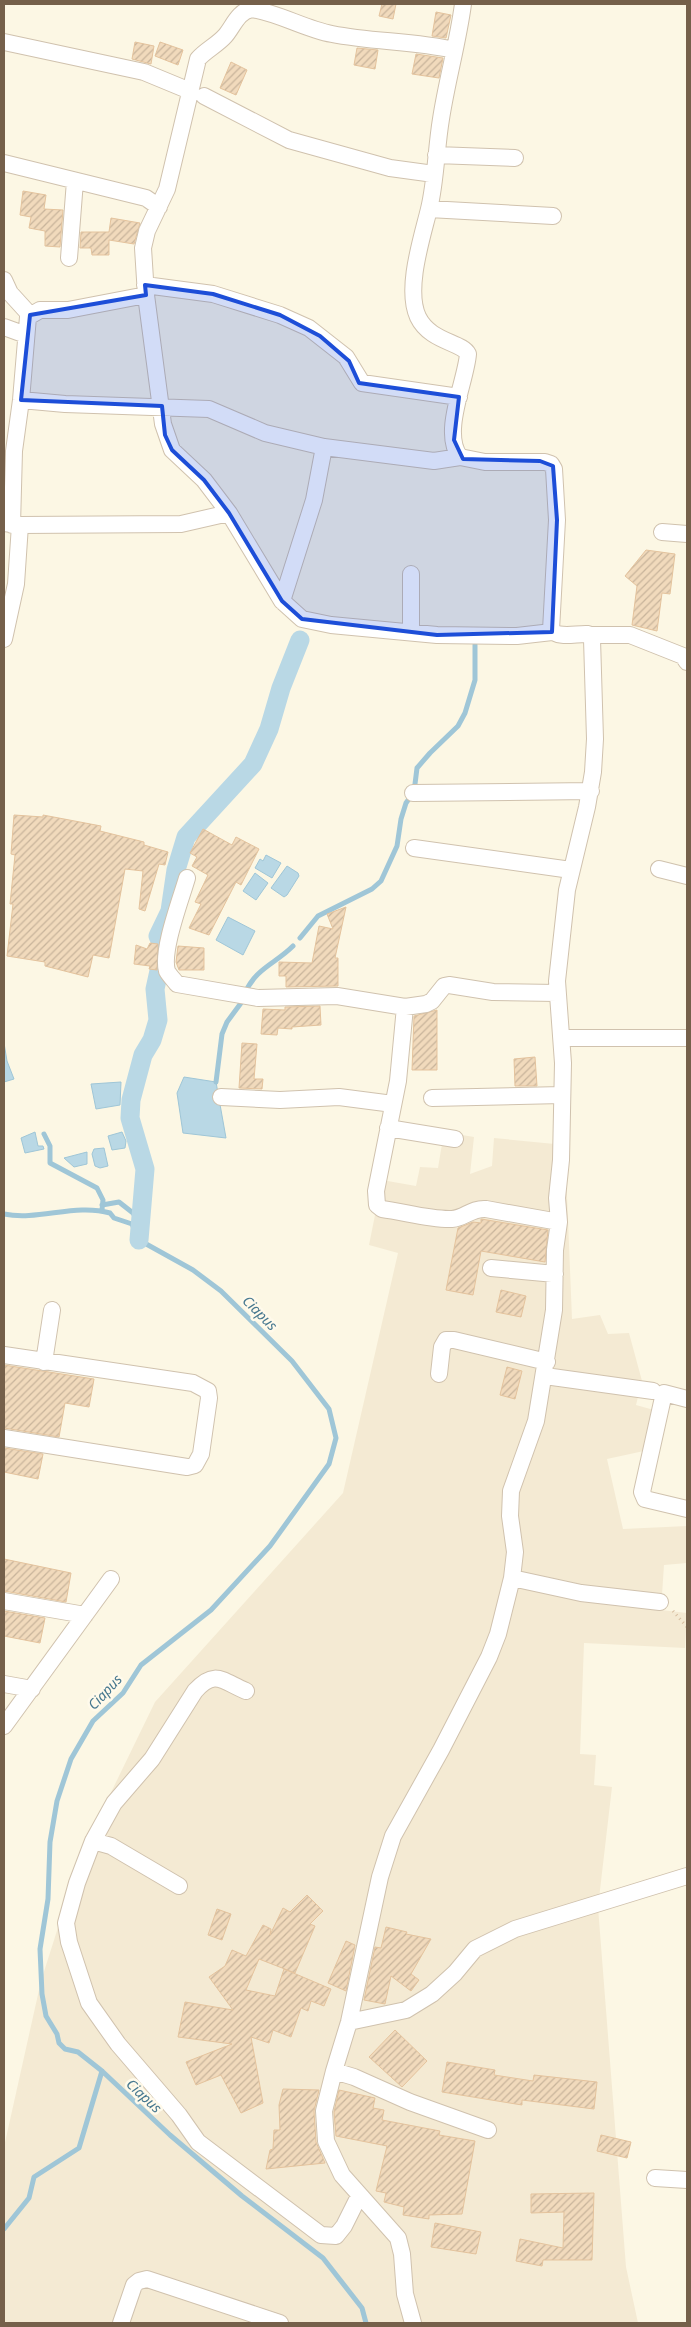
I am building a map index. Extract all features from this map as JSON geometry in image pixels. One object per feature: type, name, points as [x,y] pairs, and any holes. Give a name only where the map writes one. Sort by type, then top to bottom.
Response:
[{"type":"street","points":[[460,457],[454,440],[467,352],[440,339],[427,330],[418,316],[415,306],[418,254],[429,209],[436,155],[463,4]]},
{"type":"street","points":[[454,50],[334,35],[257,10],[241,8],[224,37],[198,59],[197,93],[167,189],[147,231],[143,248],[146,290],[165,434],[172,450],[204,480],[229,513],[282,601],[302,619],[331,625],[411,631],[437,635],[516,636],[552,632],[563,635],[630,635],[686,657]]},
{"type":"street","points":[[4,42],[144,72],[197,93],[289,140],[390,168],[434,174]]},
{"type":"street","points":[[436,155],[515,158]]},
{"type":"street","points":[[4,163],[146,198],[159,207]]},
{"type":"street","points":[[69,258],[75,181]]},
{"type":"street","points":[[429,209],[553,216]]},
{"type":"street","points":[[4,280],[10,293],[30,314]]},
{"type":"street","points":[[30,314],[40,310],[68,310],[146,290],[213,294],[262,308],[309,328],[346,358],[362,383],[459,396]]},
{"type":"street","points":[[4,639],[16,584],[12,525],[12,470],[21,400],[26,335],[30,314]]},
{"type":"street","points":[[4,327],[26,335]]},
{"type":"street","points":[[21,400],[65,404],[209,409],[265,433],[359,453],[434,461],[460,457],[491,462],[545,462],[553,466],[556,473],[557,520],[550,613],[552,632]]},
{"type":"street","points":[[282,601],[314,500],[324,447]]},
{"type":"street","points":[[12,525],[181,524],[229,513]]},
{"type":"street","points":[[662,532],[687,534]]},
{"type":"street","points":[[411,631],[412,574]]},
{"type":"street","points":[[414,2323],[405,2294],[402,2254],[398,2238],[342,2175],[326,2141],[324,2111],[349,2022],[380,1877],[393,1836],[441,1750],[489,1657],[498,1634],[512,1578],[515,1552],[509,1507],[511,1491],[533,1430],[546,1369],[554,1310],[555,1250],[559,1222],[557,1198],[561,1160],[562,1095],[562,1038],[557,993],[562,915],[591,791],[595,719],[593,649],[589,635]]},
{"type":"street","points":[[414,793],[591,791]]},
{"type":"street","points":[[414,848],[571,870]]},
{"type":"street","points":[[659,869],[687,876]]},
{"type":"street","points":[[187,878],[169,939],[166,960],[167,972],[177,984],[258,998],[337,996],[405,1007],[426,1004],[432,1001],[444,986],[448,985],[493,992],[557,993]]},
{"type":"street","points":[[405,1007],[400,1064],[375,1200],[377,1205],[382,1208],[452,1219],[476,1209],[486,1209],[559,1222]]},
{"type":"street","points":[[562,1038],[687,1038]]},
{"type":"street","points":[[432,1098],[562,1095]]},
{"type":"street","points":[[221,1097],[280,1100],[339,1097],[394,1104]]},
{"type":"street","points":[[388,1128],[455,1139]]},
{"type":"street","points":[[491,1268],[555,1274]]},
{"type":"street","points":[[44,1362],[52,1310]]},
{"type":"street","points":[[439,1374],[442,1347],[446,1340],[454,1340],[546,1369],[653,1391]]},
{"type":"street","points":[[4,1355],[193,1383],[208,1390],[209,1398],[199,1461],[195,1465],[187,1467],[4,1438]]},
{"type":"street","points":[[687,1399],[664,1393],[642,1492],[646,1500],[687,1509]]},
{"type":"street","points":[[512,1578],[582,1593],[660,1602]]},
{"type":"street","points":[[4,1726],[112,1579]]},
{"type":"street","points":[[4,1601],[85,1615]]},
{"type":"street","points":[[246,1691],[216,1678],[209,1678],[202,1684],[152,1759],[114,1803],[93,1841],[75,1891],[66,1923],[69,1942],[90,2003],[118,2044],[179,2115],[198,2142],[321,2235],[336,2236],[344,2226],[359,2196]]},
{"type":"street","points":[[4,1684],[32,1689]]},
{"type":"street","points":[[93,1841],[111,1846],[179,1886]]},
{"type":"street","points":[[349,2022],[406,2010],[432,1994],[455,1973],[475,1949],[515,1929],[687,1876]]},
{"type":"street","points":[[334,2071],[354,2077],[410,2102],[488,2130]]},
{"type":"street","points":[[655,2178],[687,2180]]},
{"type":"street","points":[[121,2323],[134,2285],[139,2281],[147,2279],[262,2321],[280,2323]]},
{"type":"path","points":[[660,1602],[675,1612],[687,1627]]},
{"type":"highlighted area","points":[[145,285],[213,294],[280,315],[320,336],[349,361],[359,383],[459,397],[454,440],[463,459],[540,461],[553,466],[557,520],[552,632],[437,635],[302,619],[282,601],[229,513],[204,480],[172,450],[165,435],[162,406],[21,400],[30,315],[146,295]]},
{"type":"shaded area","name":"Ciapus","points":[[444,1132],[474,1137],[470,1174],[492,1166],[494,1138],[565,1145],[572,1319],[600,1315],[608,1334],[629,1333],[642,1381],[636,1405],[661,1412],[653,1449],[607,1459],[623,1529],[687,1526],[687,1563],[664,1565],[661,1610],[687,1613],[685,1648],[584,1643],[580,1754],[596,1755],[594,1785],[612,1787],[598,1907],[626,2267],[638,2323],[4,2323],[4,2147],[41,1981],[82,1852],[155,1702],[343,1493],[398,1253],[369,1245],[382,1180],[416,1186],[420,1167],[438,1168]]},
{"type":"water","points":[[266,855],[281,863],[272,878],[255,868],[260,859],[263,861]]},
{"type":"water","points":[[287,866],[298,873],[299,876],[284,897],[271,888]]},
{"type":"water","points":[[255,873],[268,883],[256,900],[243,891]]},
{"type":"water","points":[[228,917],[255,931],[243,955],[216,940]]},
{"type":"water","points":[[4,1043],[7,1061],[14,1079],[4,1082]]},
{"type":"water","points":[[184,1077],[216,1082],[226,1138],[183,1133],[177,1093]]},
{"type":"water","points":[[121,1082],[120,1105],[96,1109],[91,1084]]},
{"type":"water","points":[[35,1132],[38,1146],[43,1146],[44,1149],[25,1153],[21,1138]]},
{"type":"water","points":[[122,1132],[126,1141],[125,1148],[112,1150],[108,1136]]},
{"type":"water","points":[[104,1148],[108,1166],[100,1168],[95,1166],[92,1154],[94,1149]]},
{"type":"water","points":[[87,1152],[87,1164],[74,1167],[64,1158]]},
{"type":"building","points":[[382,4],[396,4],[393,19],[379,16]]},
{"type":"building","points":[[436,12],[451,15],[446,38],[432,36]]},
{"type":"building","points":[[135,42],[154,46],[151,64],[132,59]]},
{"type":"building","points":[[160,42],[183,50],[178,65],[155,56]]},
{"type":"building","points":[[357,48],[378,50],[375,69],[354,65]]},
{"type":"building","points":[[416,54],[443,58],[439,78],[412,74]]},
{"type":"building","points":[[231,62],[247,70],[236,95],[220,88]]},
{"type":"building","points":[[23,191],[46,195],[44,209],[63,210],[60,247],[45,246],[45,231],[29,228],[31,217],[20,215]]},
{"type":"building","points":[[111,218],[140,223],[134,244],[109,240],[109,255],[92,255],[91,248],[80,248],[81,232],[109,232]]},
{"type":"building","points":[[646,550],[675,554],[670,594],[662,593],[657,631],[632,625],[637,586],[625,576]]},
{"type":"building","points":[[14,815],[43,817],[43,815],[101,826],[100,831],[144,842],[144,845],[168,852],[165,865],[159,864],[145,911],[139,909],[143,871],[125,869],[109,958],[93,955],[88,977],[45,966],[45,962],[7,956],[13,904],[10,904],[15,855],[11,854]]},
{"type":"building","points":[[203,829],[232,845],[236,837],[259,849],[241,885],[236,882],[209,935],[189,928],[201,904],[195,902],[208,875],[192,866],[197,857],[190,853]]},
{"type":"building","points":[[346,907],[335,958],[338,958],[338,986],[286,987],[286,976],[279,976],[279,962],[312,963],[319,926],[333,929],[327,914]]},
{"type":"building","points":[[150,943],[158,944],[157,970],[149,969],[150,966],[134,964],[136,945],[147,949]]},
{"type":"building","points":[[178,946],[204,948],[204,970],[179,970],[176,962]]},
{"type":"building","points":[[320,1006],[321,1025],[292,1027],[292,1029],[278,1028],[277,1035],[261,1034],[263,1009],[285,1010],[285,1007]]},
{"type":"building","points":[[437,1010],[437,1070],[412,1070],[414,1016]]},
{"type":"building","points":[[242,1043],[257,1044],[254,1079],[263,1079],[262,1089],[239,1088]]},
{"type":"building","points":[[535,1057],[537,1086],[515,1086],[514,1059]]},
{"type":"building","points":[[481,1219],[548,1230],[545,1262],[481,1251],[473,1295],[446,1290],[458,1228],[473,1222],[481,1223]]},
{"type":"building","points":[[501,1290],[526,1296],[521,1317],[496,1312]]},
{"type":"building","points":[[4,1365],[94,1379],[89,1407],[65,1403],[59,1437],[4,1428]]},
{"type":"building","points":[[507,1367],[522,1371],[515,1399],[500,1395]]},
{"type":"building","points":[[4,1448],[43,1454],[38,1479],[4,1472]]},
{"type":"building","points":[[4,1559],[71,1573],[66,1602],[4,1591]]},
{"type":"building","points":[[4,1611],[45,1618],[40,1643],[4,1636]]},
{"type":"building","points":[[307,1895],[323,1911],[310,1924],[315,1926],[295,1973],[259,1959],[246,1990],[275,1996],[284,1969],[331,1989],[324,2006],[311,2001],[308,2011],[301,2008],[291,2037],[273,2030],[269,2043],[251,2037],[263,2103],[241,2113],[221,2075],[196,2085],[186,2062],[232,2044],[178,2037],[185,2002],[233,2010],[209,1977],[225,1966],[232,1950],[246,1956],[263,1925],[271,1929],[270,1935],[283,1908],[290,1912]]},
{"type":"building","points":[[217,1909],[231,1914],[222,1940],[208,1935]]},
{"type":"building","points":[[386,1927],[407,1932],[406,1934],[431,1939],[411,1974],[419,1980],[411,1991],[391,1976],[385,2004],[364,2000],[375,1947],[381,1948]]},
{"type":"building","points":[[346,1941],[355,1945],[346,1991],[328,1983]]},
{"type":"building","points":[[395,2030],[427,2061],[402,2087],[369,2057]]},
{"type":"building","points":[[447,2062],[495,2070],[494,2075],[533,2081],[534,2075],[597,2082],[594,2109],[522,2100],[522,2105],[442,2092]]},
{"type":"building","points":[[283,2089],[319,2090],[314,2111],[316,2142],[325,2163],[266,2169],[270,2150],[273,2149],[274,2130],[280,2130],[279,2105]]},
{"type":"building","points":[[339,2090],[375,2098],[373,2108],[384,2110],[382,2120],[440,2131],[439,2135],[475,2141],[462,2214],[429,2215],[429,2219],[403,2215],[404,2207],[384,2202],[386,2193],[376,2191],[387,2146],[336,2136],[334,2112]]},
{"type":"building","points":[[601,2135],[631,2142],[627,2158],[597,2151]]},
{"type":"building","points":[[594,2193],[592,2260],[543,2260],[542,2266],[516,2261],[520,2239],[563,2248],[564,2212],[531,2213],[531,2194]]},
{"type":"building","points":[[435,2223],[481,2232],[476,2254],[431,2247]]},
{"type":"waterway","points":[[139,1240],[145,1169],[130,1118],[131,1100],[143,1055],[152,1040],[158,1020],[155,989],[164,948],[158,936],[170,911],[176,870],[186,837],[253,764],[269,729],[281,688],[300,640]]},
{"type":"waterway","points":[[300,938],[318,916],[372,889],[381,881],[397,846],[401,819],[406,803],[414,792],[417,768],[458,726],[465,713],[475,680],[475,645]]},
{"type":"waterway","points":[[245,993],[260,972],[293,946]]},
{"type":"waterway","points":[[216,1082],[222,1034],[227,1022],[241,1003]]},
{"type":"waterway","points":[[44,1134],[50,1146],[50,1163],[97,1188],[103,1200],[102,1210]]},
{"type":"waterway","points":[[102,1205],[119,1202],[133,1213],[140,1223]]},
{"type":"waterway","name":"Ciapus","points":[[4,1214],[17,1216],[97,1210],[110,1213],[114,1218],[132,1224],[139,1240],[193,1270],[221,1291],[292,1361],[329,1409],[336,1438],[329,1464],[270,1546],[211,1610],[141,1665],[123,1693],[93,1721],[71,1759],[57,1801],[50,1842],[48,1899],[40,1949],[42,1994],[46,2016],[57,2034],[59,2043],[65,2049],[78,2052],[102,2071],[170,2135],[242,2196],[323,2258],[362,2308],[366,2323]]},
{"type":"waterway","points":[[4,2229],[29,2198],[34,2177],[79,2148],[102,2071]]}]
